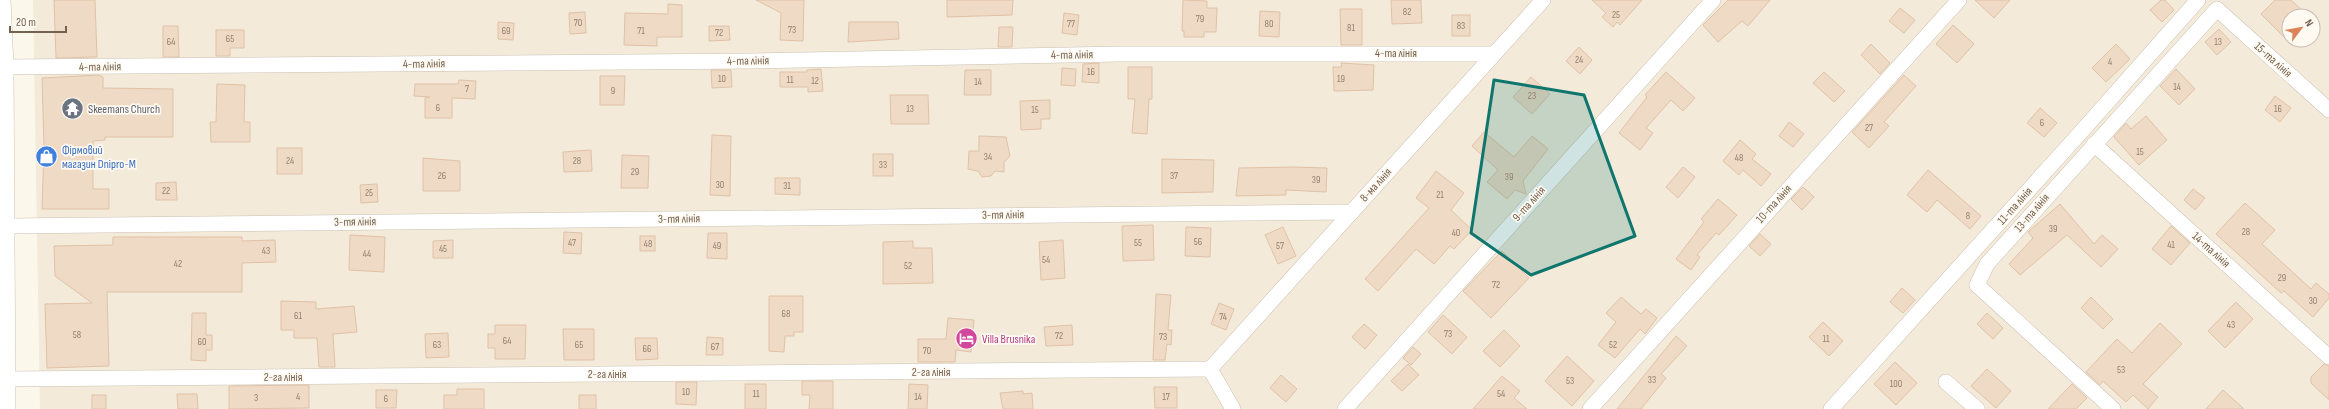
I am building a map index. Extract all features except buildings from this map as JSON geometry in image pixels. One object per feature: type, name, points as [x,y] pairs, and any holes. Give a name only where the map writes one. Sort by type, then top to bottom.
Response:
[{"type":"main road","points":[[0,0],[3,68],[5,226],[5,409]]},
{"type":"street","name":"8-ма лінія","points":[[1210,369],[1543,0]]},
{"type":"street","name":"9-та лінія","points":[[1346,409],[1713,0]]},
{"type":"street","name":"10-та лінія","points":[[1590,409],[1959,0]]},
{"type":"street","name":"11-та лінія","points":[[1830,409],[2081,132],[2198,0]]},
{"type":"street","name":"15-та лінія","points":[[2217,9],[2329,110]]},
{"type":"street","name":"13-та лінія","points":[[2113,409],[1977,285],[1987,264],[2217,9]]},
{"type":"street","name":"4-та лінія","points":[[3,68],[735,62],[1120,54],[1493,54]]},
{"type":"street","name":"14-та лінія","points":[[2094,144],[2329,357]]},
{"type":"street","name":"3-тя лінія","points":[[5,226],[1352,212]]},
{"type":"street","name":"2-га лінія","points":[[5,379],[1210,369]]},
{"type":"street","points":[[1210,369],[1233,409]]},
{"type":"street","points":[[1946,382],[1971,407]]},
{"type":"highlighted area","points":[[1494,80],[1584,95],[1635,236],[1531,275],[1471,233]]},
{"type":"shaded area","points":[[33,0],[2329,0],[2329,409],[40,409]]},
{"type":"place","name":"Skeemans Church","points":[[73,109]]},
{"type":"place","name":"Фірмовий магазин Dnipro-M","points":[[47,157]]},
{"type":"place","name":"Villa Brusnika","points":[[967,339]]}]
